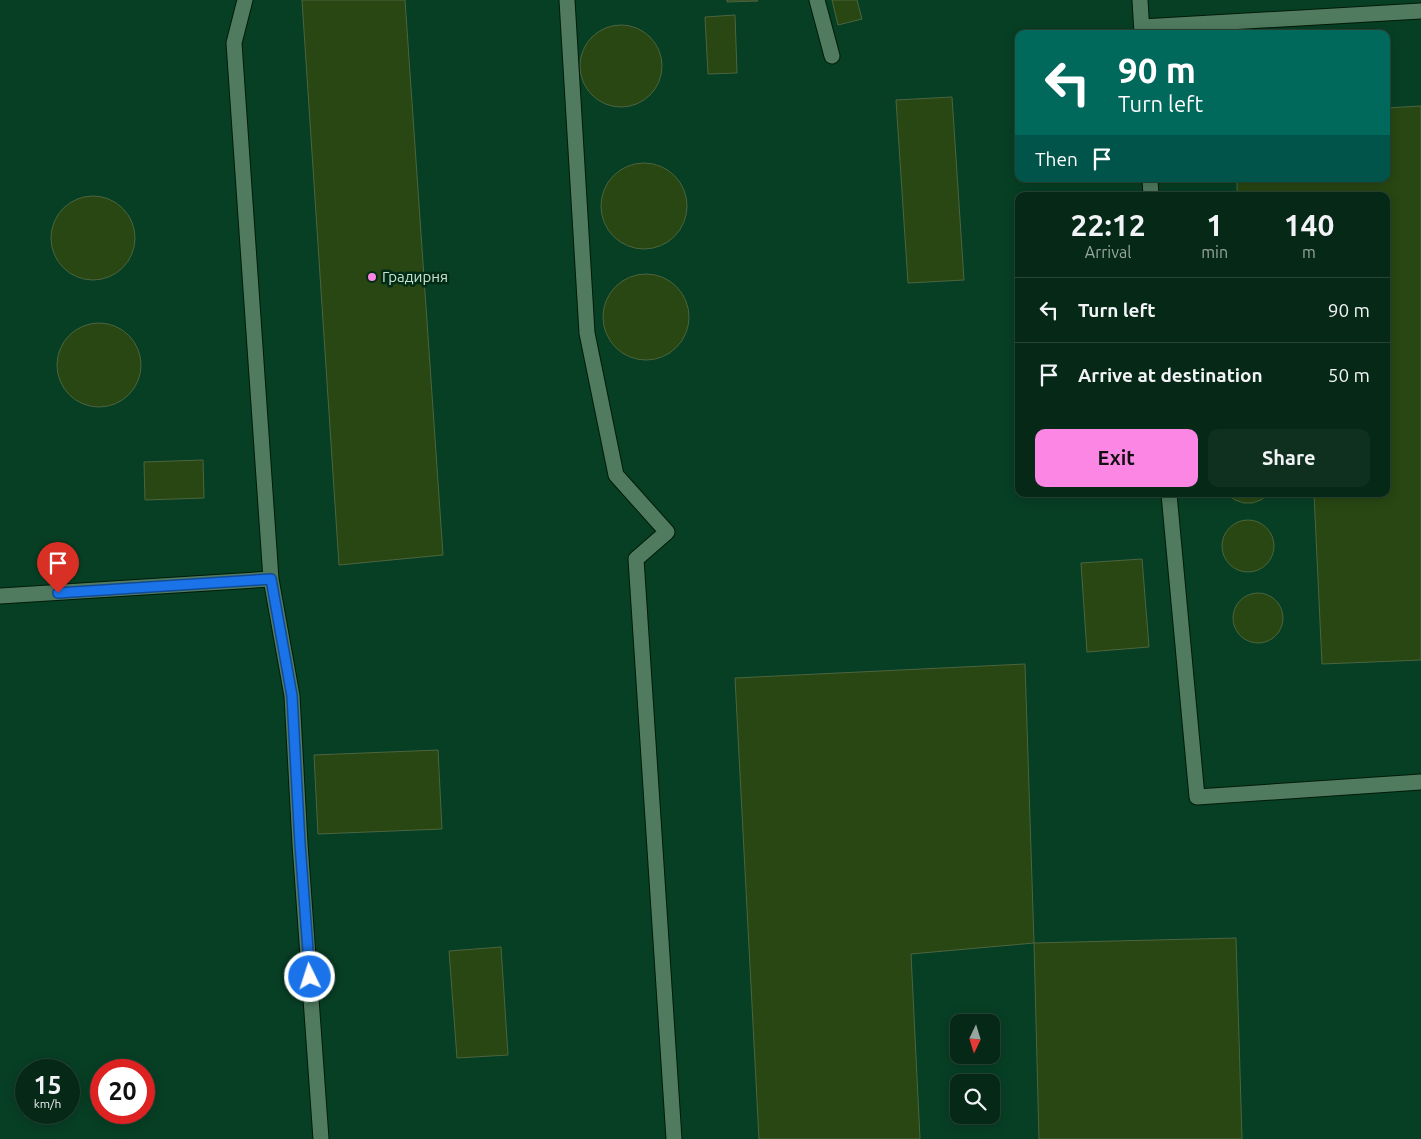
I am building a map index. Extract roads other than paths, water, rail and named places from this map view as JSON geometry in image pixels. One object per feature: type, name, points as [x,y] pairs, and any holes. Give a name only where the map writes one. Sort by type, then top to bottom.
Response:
[{"type":"lane","points":[[245,0],[234,44],[271,579],[292,696],[300,844],[321,1139]]},
{"type":"lane","points":[[567,0],[587,332],[616,474],[666,532],[636,559],[674,1139]]},
{"type":"lane","points":[[817,0],[832,56]]},
{"type":"lane","points":[[1140,0],[1142,30],[1421,10]]},
{"type":"lane","points":[[1169,497],[1197,797],[1421,782]]},
{"type":"lane","points":[[0,596],[271,579]]},
{"type":"place","name":"Градирня","points":[[372,277]]}]
